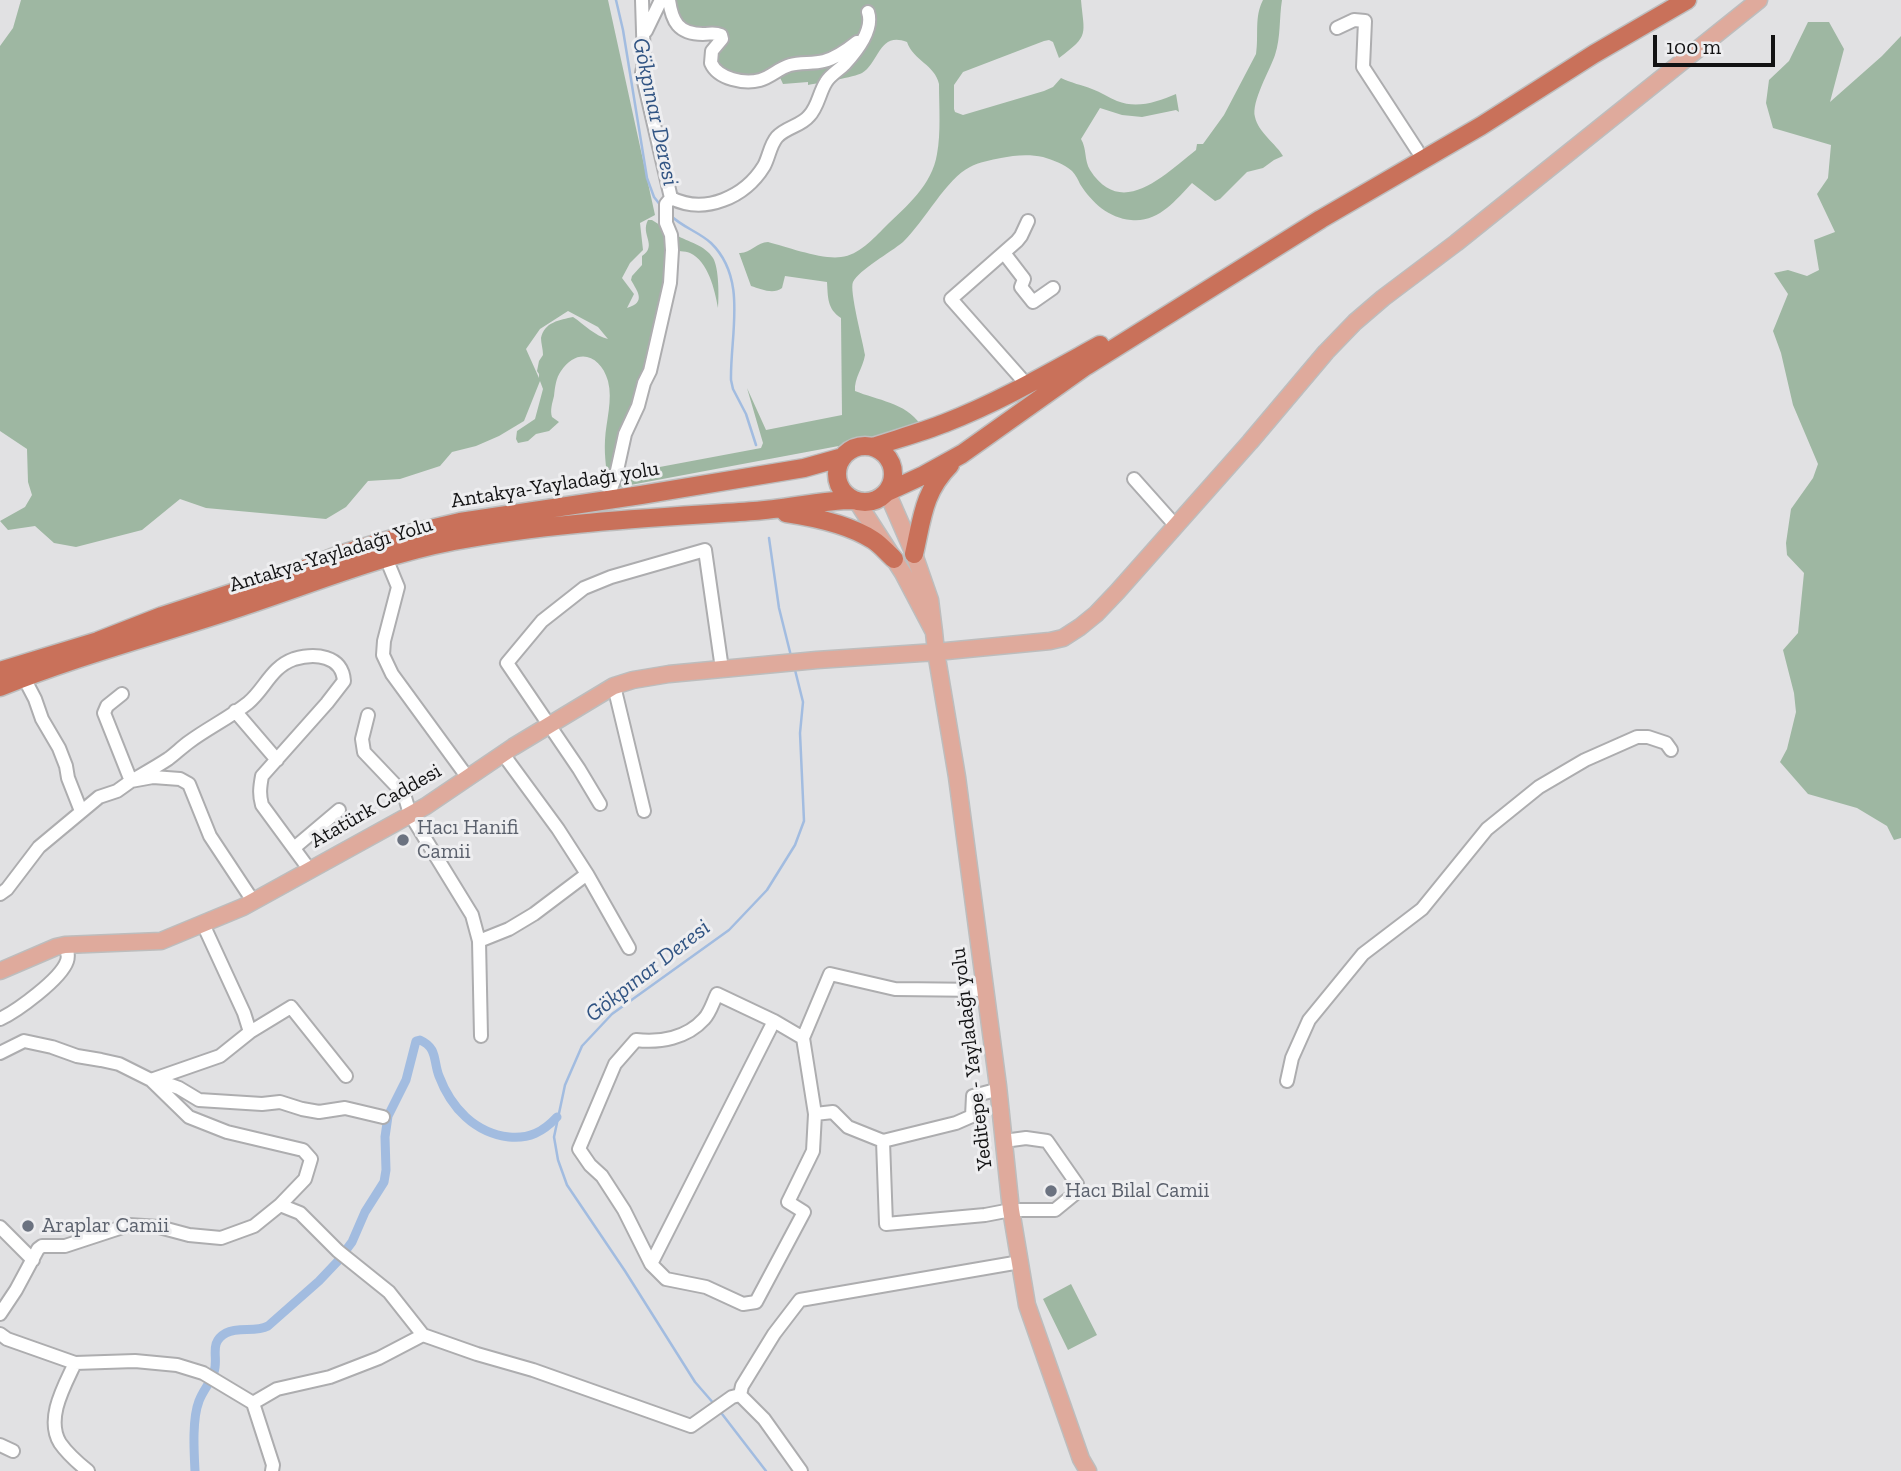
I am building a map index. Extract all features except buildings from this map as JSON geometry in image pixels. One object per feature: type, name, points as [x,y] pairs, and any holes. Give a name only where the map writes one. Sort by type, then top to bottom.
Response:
[{"type":"highway","points":[[1664,0],[1476,117],[1315,210],[1134,325],[1027,385],[946,423],[873,447],[856,447],[842,457],[837,473],[838,481],[847,495],[855,500],[870,502],[962,454],[1086,366],[1321,219],[1481,126],[1594,54],[1687,0]]},
{"type":"highway","points":[[873,447],[886,454],[892,467],[892,481],[887,492]]},
{"type":"highway","points":[[914,554],[926,500],[942,473],[962,454]]},
{"type":"highway","name":"Antakya-Yayladağı yolu","points":[[0,671],[98,641],[342,554],[409,534],[460,522],[804,468],[842,457]]},
{"type":"highway","name":"Antakya-Yayladağı Yolu","points":[[0,687],[386,558],[456,540],[580,523],[765,511],[855,500]]},
{"type":"highway","points":[[765,511],[810,516],[855,531],[873,540],[894,559]]},
{"type":"main road","name":"Atatürk Caddesi","points":[[0,971],[65,945],[161,942],[253,901],[426,806],[503,754],[614,686],[650,677],[722,669],[1020,645],[1063,638],[1096,614],[1250,442],[1326,352],[1368,311],[1759,0]]},
{"type":"main road","name":"Yeditepe - Yayladağı yolu","points":[[887,492],[914,554],[930,600],[986,989],[1011,1210],[1027,1305],[1081,1459],[1088,1471]]},
{"type":"main road","name":"Yeditepe - Yayladağı yolu","points":[[855,500],[904,573],[934,632]]},
{"type":"street","points":[[607,500],[616,475],[625,434],[650,371],[668,294],[672,250],[671,235],[666,223],[668,201],[642,73],[642,0]]},
{"type":"street","points":[[643,38],[661,0]]},
{"type":"street","points":[[669,0],[672,16],[682,29],[696,33],[717,33],[721,36],[722,39],[712,50],[711,63],[718,74],[731,78],[758,80],[785,66],[828,60],[850,48],[867,32]]},
{"type":"street","points":[[668,201],[712,205],[720,203],[747,185],[765,164],[778,135],[811,115],[825,82],[852,57],[867,32],[871,19],[868,12]]},
{"type":"street","points":[[1337,29],[1354,20],[1365,21],[1363,67],[1417,150]]},
{"type":"street","points":[[1027,385],[951,299],[1004,253],[1021,236],[1028,222]]},
{"type":"street","points":[[1004,253],[1024,279],[1021,287],[1033,302],[1053,288]]},
{"type":"street","points":[[1134,479],[1175,526]]},
{"type":"street","points":[[600,804],[507,663],[542,621],[584,588],[611,577],[705,550],[722,669]]},
{"type":"street","points":[[386,558],[398,587],[387,622],[383,655],[399,683],[468,778]]},
{"type":"street","points":[[0,894],[7,889],[39,847],[99,797],[117,791],[235,711],[259,693],[272,672],[292,660],[311,657],[339,663],[344,672],[344,681],[262,776],[259,793],[262,805],[309,869]]},
{"type":"street","points":[[24,678],[42,719],[60,748],[81,811]]},
{"type":"street","points":[[614,686],[644,811]]},
{"type":"street","points":[[122,694],[107,706],[104,713],[131,781]]},
{"type":"street","points":[[235,711],[277,760]]},
{"type":"street","points":[[368,715],[362,739],[364,752],[404,794],[410,814],[472,915],[479,941],[481,1036]]},
{"type":"street","points":[[1287,1081],[1292,1058],[1309,1020],[1363,954],[1422,909],[1486,829],[1539,787],[1585,760],[1637,737],[1648,737],[1666,743],[1671,750]]},
{"type":"street","points":[[503,754],[587,873],[629,948]]},
{"type":"street","points":[[131,781],[153,777],[180,779],[189,784],[210,836],[253,901]]},
{"type":"street","points":[[294,848],[339,810]]},
{"type":"street","points":[[479,941],[509,929],[534,914],[587,873]]},
{"type":"street","points":[[203,924],[250,1032]]},
{"type":"street","points":[[0,1019],[30,1000],[64,967],[68,956],[65,945]]},
{"type":"street","points":[[803,1038],[717,994],[705,1019],[682,1035],[652,1042],[636,1040],[615,1064],[579,1149],[602,1176],[624,1210],[651,1264],[667,1279],[706,1287],[743,1304],[756,1302],[804,1212],[788,1202],[813,1151],[815,1114],[803,1038],[830,974],[895,989],[986,989]]},
{"type":"street","points":[[152,1080],[220,1056],[250,1032],[291,1007],[346,1076]]},
{"type":"street","points":[[651,1264],[774,1021]]},
{"type":"street","points":[[0,1053],[24,1041],[119,1065],[152,1080],[179,1088],[198,1100],[262,1104],[280,1102],[319,1112],[345,1108],[383,1117]]},
{"type":"street","points":[[0,1314],[42,1246],[65,1246],[129,1225],[159,1227],[189,1236],[221,1238],[254,1226],[280,1205],[305,1179],[311,1159],[303,1150],[228,1132],[188,1117],[152,1080]]},
{"type":"street","points":[[815,1114],[832,1112],[848,1127],[883,1141],[956,1123],[972,1116],[973,1096],[992,1091],[998,1086]]},
{"type":"street","points":[[883,1141],[886,1224],[1011,1210],[1055,1210],[1077,1192],[1076,1184],[1047,1141],[1026,1138],[1003,1141]]},
{"type":"street","points":[[280,1205],[300,1213],[338,1251],[389,1292],[423,1335],[544,1373],[691,1426],[736,1396],[774,1334],[800,1300],[1020,1262]]},
{"type":"street","points":[[0,1227],[36,1254]]},
{"type":"street","points":[[0,1334],[7,1339],[75,1363],[135,1361],[177,1365],[203,1373],[253,1403],[275,1469]]},
{"type":"street","points":[[253,1403],[277,1389],[330,1377],[379,1358],[423,1335]]},
{"type":"street","points":[[75,1363],[57,1401],[55,1431],[60,1442],[88,1471]]},
{"type":"street","points":[[736,1396],[764,1419],[801,1471]]},
{"type":"street","points":[[0,1445],[13,1451]]},
{"type":"green space","points":[[21,0],[608,0],[655,215],[640,223],[643,250],[630,263],[622,278],[634,294],[627,308],[639,299],[631,280],[642,265],[642,256],[649,248],[646,230],[648,220],[710,254],[716,268],[718,290],[718,308],[713,285],[702,262],[690,253],[672,250],[670,283],[617,475],[761,448],[763,443],[747,388],[766,430],[842,415],[841,318],[831,307],[827,282],[785,276],[782,288],[775,291],[751,286],[739,253],[768,242],[825,257],[848,256],[860,250],[902,211],[924,185],[934,165],[938,146],[937,77],[907,42],[898,40],[885,44],[868,68],[852,76],[808,85],[808,82],[783,84],[777,71],[758,80],[712,67],[722,39],[682,29],[669,0],[1081,0],[1084,28],[1076,44],[1059,58],[1053,42],[1044,41],[963,72],[954,85],[954,109],[963,115],[1044,91],[1053,87],[1061,78],[1124,103],[1154,102],[1176,94],[1179,112],[1176,110],[1142,117],[1122,115],[1100,108],[1081,139],[1088,166],[1102,184],[1116,191],[1129,192],[1157,180],[1196,150],[1197,144],[1203,144],[1224,115],[1256,54],[1258,20],[1263,0],[1282,0],[1277,48],[1258,95],[1255,117],[1260,128],[1283,156],[1263,168],[1247,172],[1220,199],[1215,201],[1192,183],[1165,209],[1141,220],[1123,219],[1108,213],[1090,197],[1072,171],[1043,157],[1006,157],[977,164],[961,173],[903,242],[856,277],[852,287],[865,355],[855,391],[907,411],[920,424],[844,445],[609,489],[605,446],[610,403],[608,381],[605,372],[595,360],[581,357],[568,363],[558,377],[551,412],[552,417],[559,422],[549,431],[536,434],[528,441],[518,443],[516,439],[517,431],[535,419],[543,389],[540,381],[524,421],[476,446],[452,452],[440,466],[400,479],[368,481],[346,507],[326,519],[206,508],[180,499],[142,530],[76,547],[54,543],[35,526],[8,530],[0,521],[25,507],[32,495],[28,482],[27,449],[0,431],[0,46],[13,28]],"holes":[[[568,311],[598,327],[608,339],[594,333],[573,317],[545,328],[541,338],[543,355],[537,371],[539,378],[526,349],[540,329]]]},
{"type":"green space","points":[[1808,22],[1829,22],[1844,49],[1830,102],[1901,36],[1901,838],[1894,840],[1887,826],[1857,808],[1808,794],[1780,762],[1787,749],[1796,712],[1783,650],[1798,633],[1804,573],[1787,555],[1786,543],[1791,509],[1813,478],[1818,464],[1793,405],[1773,331],[1788,294],[1774,273],[1788,270],[1807,276],[1819,270],[1814,240],[1835,232],[1817,194],[1828,178],[1831,145],[1773,128],[1766,103],[1769,80],[1789,61]]},
{"type":"green space","points":[[1071,1284],[1097,1335],[1068,1350],[1043,1299]]},
{"type":"waterway","name":"Gökpınar Deresi","points":[[616,0],[647,178],[654,197],[661,206]]},
{"type":"waterway","name":"Gökpınar Deresi","points":[[670,215],[711,243],[730,273],[734,308],[731,380],[756,445]]},
{"type":"waterway","name":"Gökpınar Deresi","points":[[769,538],[779,608],[791,656]]},
{"type":"waterway","name":"Gökpınar Deresi","points":[[715,1405],[695,1382],[567,1185],[558,1160],[554,1137],[565,1085],[582,1046],[612,1014],[729,930],[767,890],[795,845],[804,821],[800,733],[803,702],[795,670]]},
{"type":"waterway","points":[[195,1471],[195,1417],[201,1397],[214,1372],[217,1341],[231,1331],[268,1326],[319,1281],[352,1242],[365,1212],[384,1182],[388,1116],[406,1080],[416,1041],[420,1040],[430,1047],[444,1088],[457,1108],[485,1130],[509,1137],[529,1136],[557,1117]]},
{"type":"waterway","name":"Gökpınar Deresi","points":[[719,1410],[766,1471]]},
{"type":"place","name":"Hacı Hanifi Camii","points":[[403,840]]},
{"type":"place","name":"Hacı Bilal Camii","points":[[1051,1191]]},
{"type":"place","name":"Araplar Camii","points":[[28,1226]]}]
